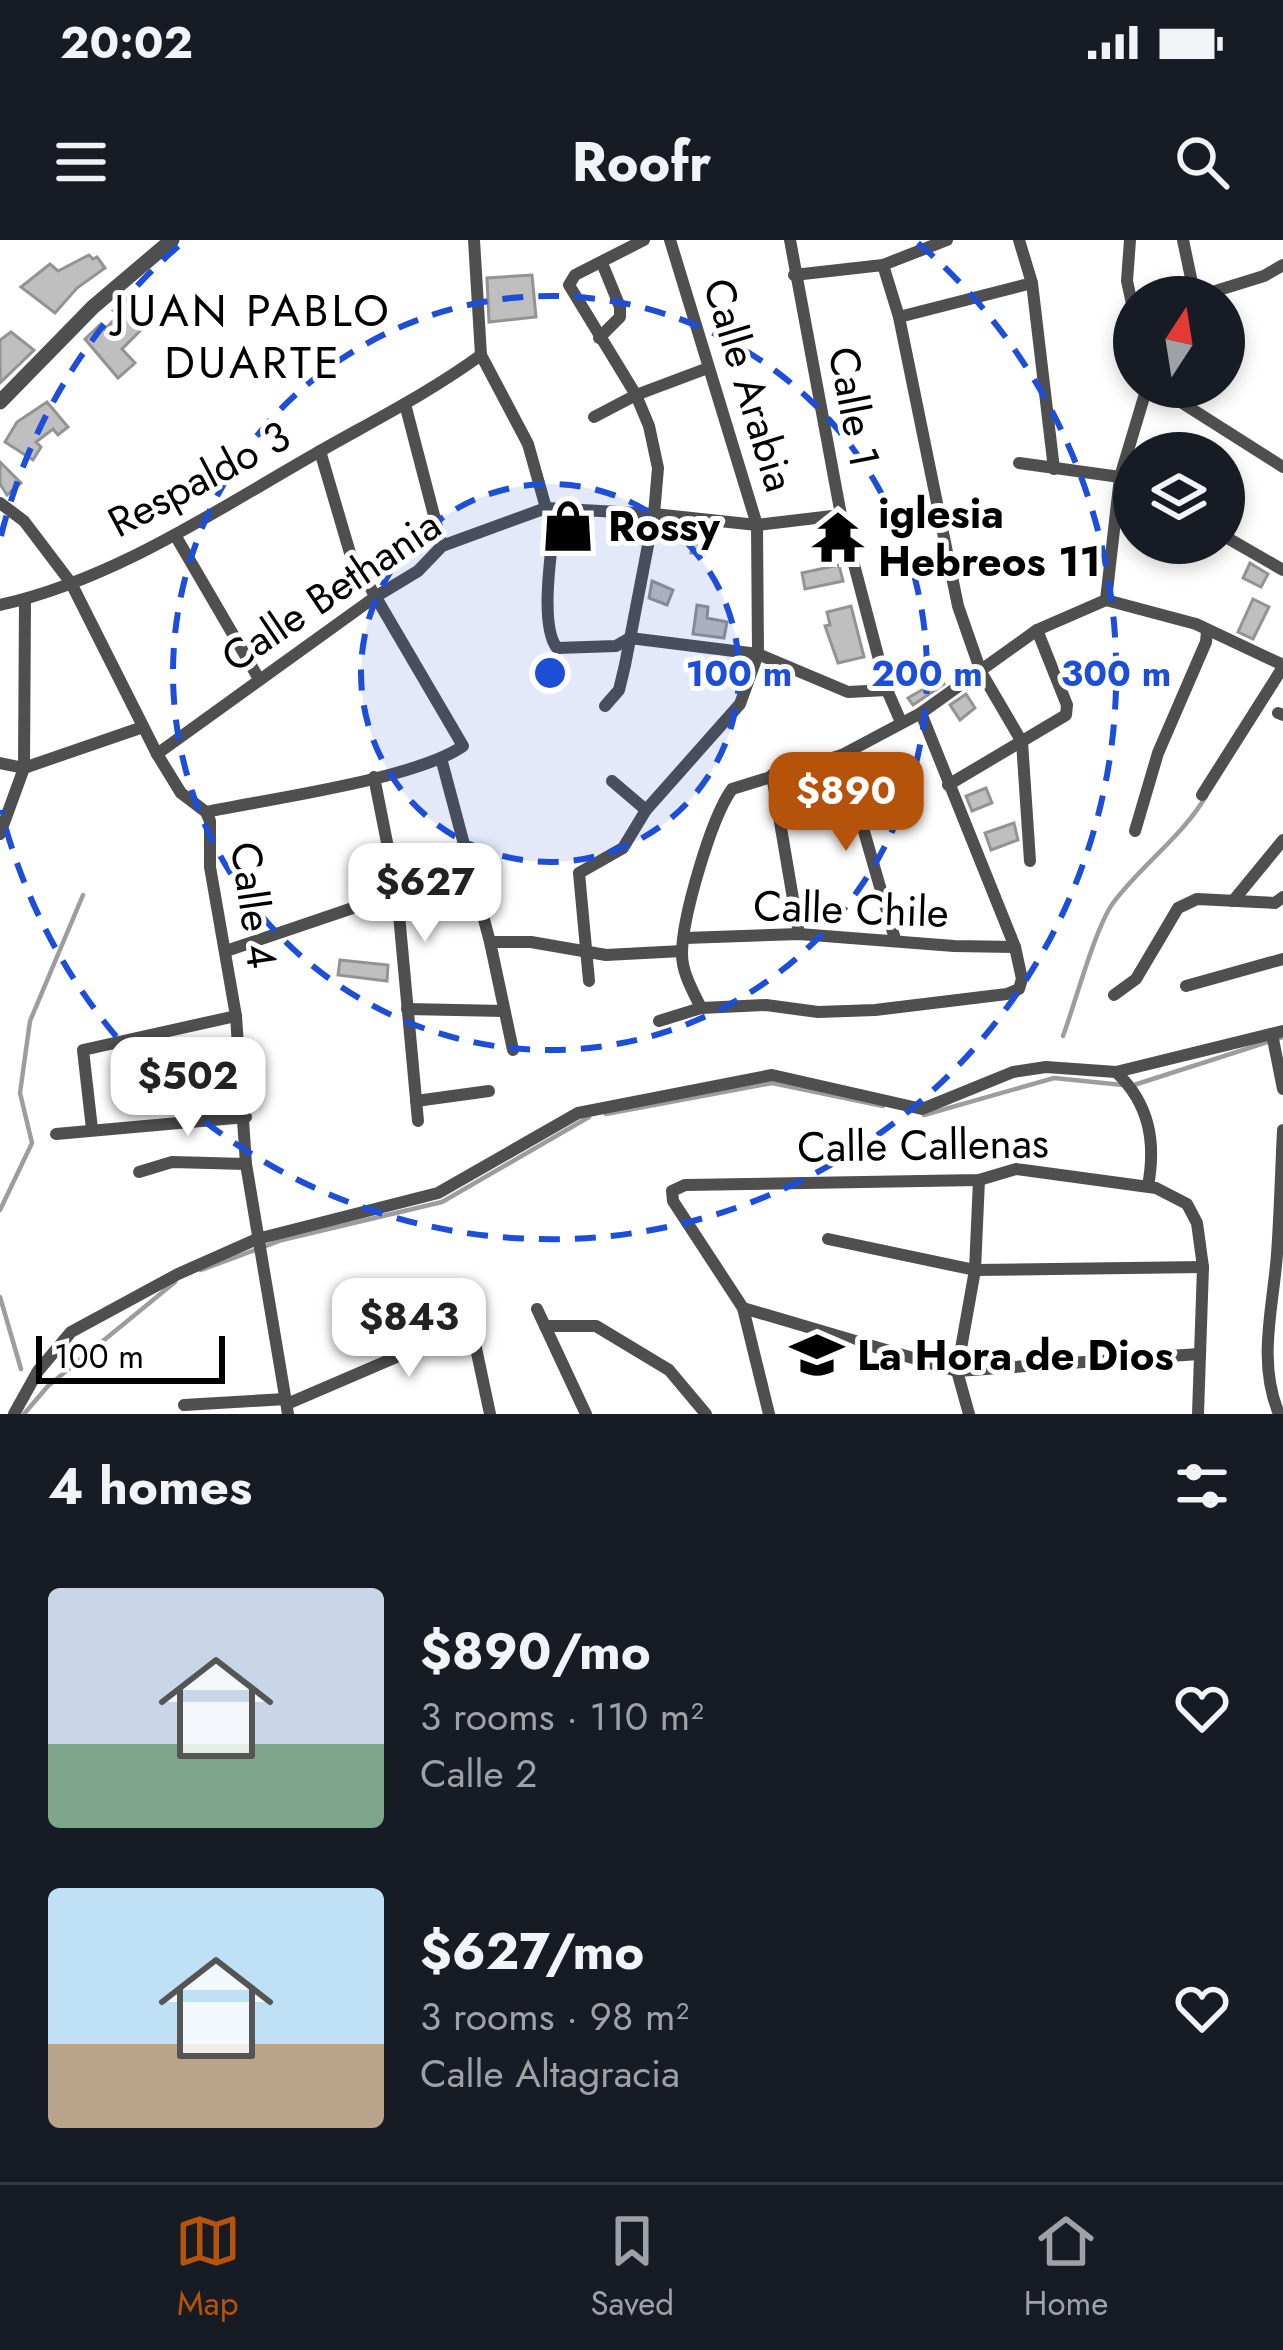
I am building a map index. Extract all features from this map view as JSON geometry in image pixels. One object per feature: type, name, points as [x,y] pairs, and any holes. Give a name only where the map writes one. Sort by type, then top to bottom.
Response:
[{"type":"street","points":[[0,402],[93,308],[172,240]]},
{"type":"street","points":[[474,240],[481,355],[528,444],[551,508],[551,641],[557,648],[616,646],[630,638],[758,654],[848,692],[887,690]]},
{"type":"street","points":[[605,706],[619,690],[654,514],[658,467],[636,395],[569,285],[574,275],[644,240]]},
{"type":"street","name":"Calle Arabia","points":[[589,981],[579,873],[623,848],[646,811],[740,704],[758,654],[757,525],[670,240]]},
{"type":"street","name":"Calle 1","points":[[790,240],[842,515],[887,690],[901,722]]},
{"type":"street","points":[[794,275],[883,266],[947,240]]},
{"type":"street","points":[[1019,240],[1032,283],[1054,469]]},
{"type":"street","points":[[1127,276],[1130,240]]},
{"type":"street","points":[[1183,240],[1191,276]]},
{"type":"street","points":[[599,338],[620,317],[602,263]]},
{"type":"street","points":[[1245,282],[1283,265]]},
{"type":"street","points":[[883,266],[899,317],[958,606],[981,672],[1022,742],[1030,861]]},
{"type":"street","points":[[899,317],[1032,283]]},
{"type":"street","name":"Respaldo 3","points":[[0,605],[71,583],[175,535],[405,404],[481,355]]},
{"type":"street","points":[[594,417],[636,395],[708,368]]},
{"type":"street","points":[[405,404],[442,546]]},
{"type":"street","points":[[1190,408],[1283,467]]},
{"type":"street","points":[[206,812],[374,777],[441,758],[464,742],[350,553],[320,451]]},
{"type":"street","points":[[1019,463],[1113,476]]},
{"type":"street","name":"Calle 4","points":[[0,503],[24,521],[71,583],[157,754],[181,794],[206,812],[210,821],[213,889],[236,1016],[246,1164],[287,1406]]},
{"type":"street","name":"Calle Bethania","points":[[157,754],[375,597],[418,572],[442,546],[551,508],[757,525],[842,515]]},
{"type":"street","points":[[175,535],[259,679]]},
{"type":"street","points":[[1106,600],[1113,538]]},
{"type":"street","points":[[1245,548],[1283,570]]},
{"type":"street","points":[[0,834],[24,768],[25,600]]},
{"type":"street","points":[[700,1008],[686,973],[684,945],[699,871],[726,796],[772,775],[842,755],[921,713],[1037,629],[1106,600],[1196,623],[1283,666],[1202,795]]},
{"type":"street","points":[[948,785],[1066,715],[1037,629]]},
{"type":"street","points":[[1135,831],[1158,753],[1207,631]]},
{"type":"street","points":[[659,1022],[700,1008],[766,1005],[818,1012],[875,1010],[1019,989],[1022,979],[1015,947],[921,713]]},
{"type":"street","points":[[0,763],[24,768],[143,727]]},
{"type":"street","points":[[842,755],[895,939]]},
{"type":"street","points":[[441,758],[513,1050]]},
{"type":"street","points":[[772,775],[799,934]]},
{"type":"street","points":[[374,777],[397,893],[418,1121]]},
{"type":"street","points":[[612,782],[646,811]]},
{"type":"street","points":[[1233,901],[1283,840]]},
{"type":"street","points":[[226,951],[397,893]]},
{"type":"street","points":[[1114,995],[1136,979],[1178,908],[1197,898],[1275,903],[1283,897]]},
{"type":"street","name":"Calle Chile","points":[[490,942],[531,942],[606,955],[799,934],[1015,947]]},
{"type":"street","points":[[1186,986],[1283,959]]},
{"type":"street","points":[[406,1010],[504,1011]]},
{"type":"street","points":[[92,1129],[83,1050],[236,1016]]},
{"type":"street","points":[[14,1414],[38,1371],[71,1333],[178,1274],[257,1239],[438,1193],[578,1113],[772,1075],[922,1109],[1013,1072],[1046,1066],[1116,1072],[1277,1033],[1283,1089]]},
{"type":"street","points":[[1116,1072],[1136,1093],[1152,1139],[1148,1186]]},
{"type":"street","points":[[416,1101],[490,1091]]},
{"type":"street","points":[[56,1134],[246,1117]]},
{"type":"street","points":[[1279,1414],[1267,1376],[1280,1258],[1283,1130]]},
{"type":"street","points":[[139,1172],[172,1162],[246,1164]]},
{"type":"street","name":"Calle Callenas","points":[[743,1308],[673,1201],[672,1191],[685,1185],[779,1180],[979,1180],[1016,1169],[1148,1186],[1187,1204],[1197,1223],[1203,1267]]},
{"type":"street","points":[[969,1414],[957,1371],[975,1270],[979,1180]]},
{"type":"street","points":[[828,1239],[975,1270],[1203,1267],[1198,1414]]},
{"type":"street","points":[[184,1406],[287,1406],[415,1349],[414,1336],[386,1297]]},
{"type":"street","points":[[466,1301],[490,1414]]},
{"type":"street","points":[[743,1308],[957,1371],[1199,1354]]},
{"type":"street","points":[[743,1308],[769,1414]]},
{"type":"street","points":[[537,1309],[586,1414]]},
{"type":"street","points":[[544,1326],[596,1326],[669,1370],[706,1414]]},
{"type":"street","points":[[1268,1336],[1283,1339]]},
{"type":"building","points":[[89,255],[105,268],[77,288],[55,313],[21,287],[50,264],[58,271]]},
{"type":"building","points":[[532,275],[536,317],[489,322],[487,278]]},
{"type":"building","points":[[125,309],[143,328],[122,349],[135,363],[118,378],[85,339],[101,324],[105,329]]},
{"type":"building","points":[[11,332],[34,350],[0,383],[0,340]]},
{"type":"building","points":[[47,402],[68,427],[58,435],[53,429],[36,442],[41,447],[33,460],[5,442],[17,422]]},
{"type":"building","points":[[0,462],[21,483],[7,495],[0,484]]},
{"type":"building","points":[[694,529],[706,530],[704,554],[691,553]]},
{"type":"building","points":[[1250,563],[1268,574],[1261,587],[1243,578]]},
{"type":"building","points":[[839,565],[843,581],[805,589],[802,573]]},
{"type":"building","points":[[652,581],[673,590],[667,605],[649,598]]},
{"type":"building","points":[[1253,599],[1269,607],[1253,639],[1238,632]]},
{"type":"building","points":[[697,605],[708,607],[707,618],[727,622],[724,638],[693,634]]},
{"type":"building","points":[[851,606],[864,657],[838,663],[825,626],[830,625],[827,612]]},
{"type":"building","points":[[941,679],[944,684],[913,705],[908,698]]},
{"type":"building","points":[[966,694],[975,708],[960,720],[950,705]]},
{"type":"building","points":[[986,788],[992,803],[972,811],[966,796]]},
{"type":"building","points":[[1014,823],[1018,840],[991,850],[985,833]]},
{"type":"building","points":[[340,960],[388,965],[387,981],[338,975]]},
{"type":"waterway","points":[[1063,1036],[1092,948],[1113,903],[1206,796]]},
{"type":"waterway","points":[[0,1210],[32,1143],[20,1093],[30,1021],[83,895]]},
{"type":"waterway","points":[[1134,1085],[1283,1037]]},
{"type":"waterway","points":[[924,1115],[1054,1078],[1123,1085]]},
{"type":"waterway","points":[[606,1114],[772,1083],[883,1106]]},
{"type":"waterway","points":[[201,1270],[282,1240],[442,1202],[589,1117]]},
{"type":"waterway","points":[[24,1414],[48,1386],[175,1282]]},
{"type":"waterway","points":[[0,1297],[21,1369]]},
{"type":"place","name":"Rossy","points":[[568,526]]},
{"type":"place","name":"iglesia Hebreos 11","points":[[838,537]]},
{"type":"place","name":"La Hora de Dios","points":[[817,1355]]},
{"type":"district","name":"JUAN PABLO DUARTE","points":[[253,336]]}]
